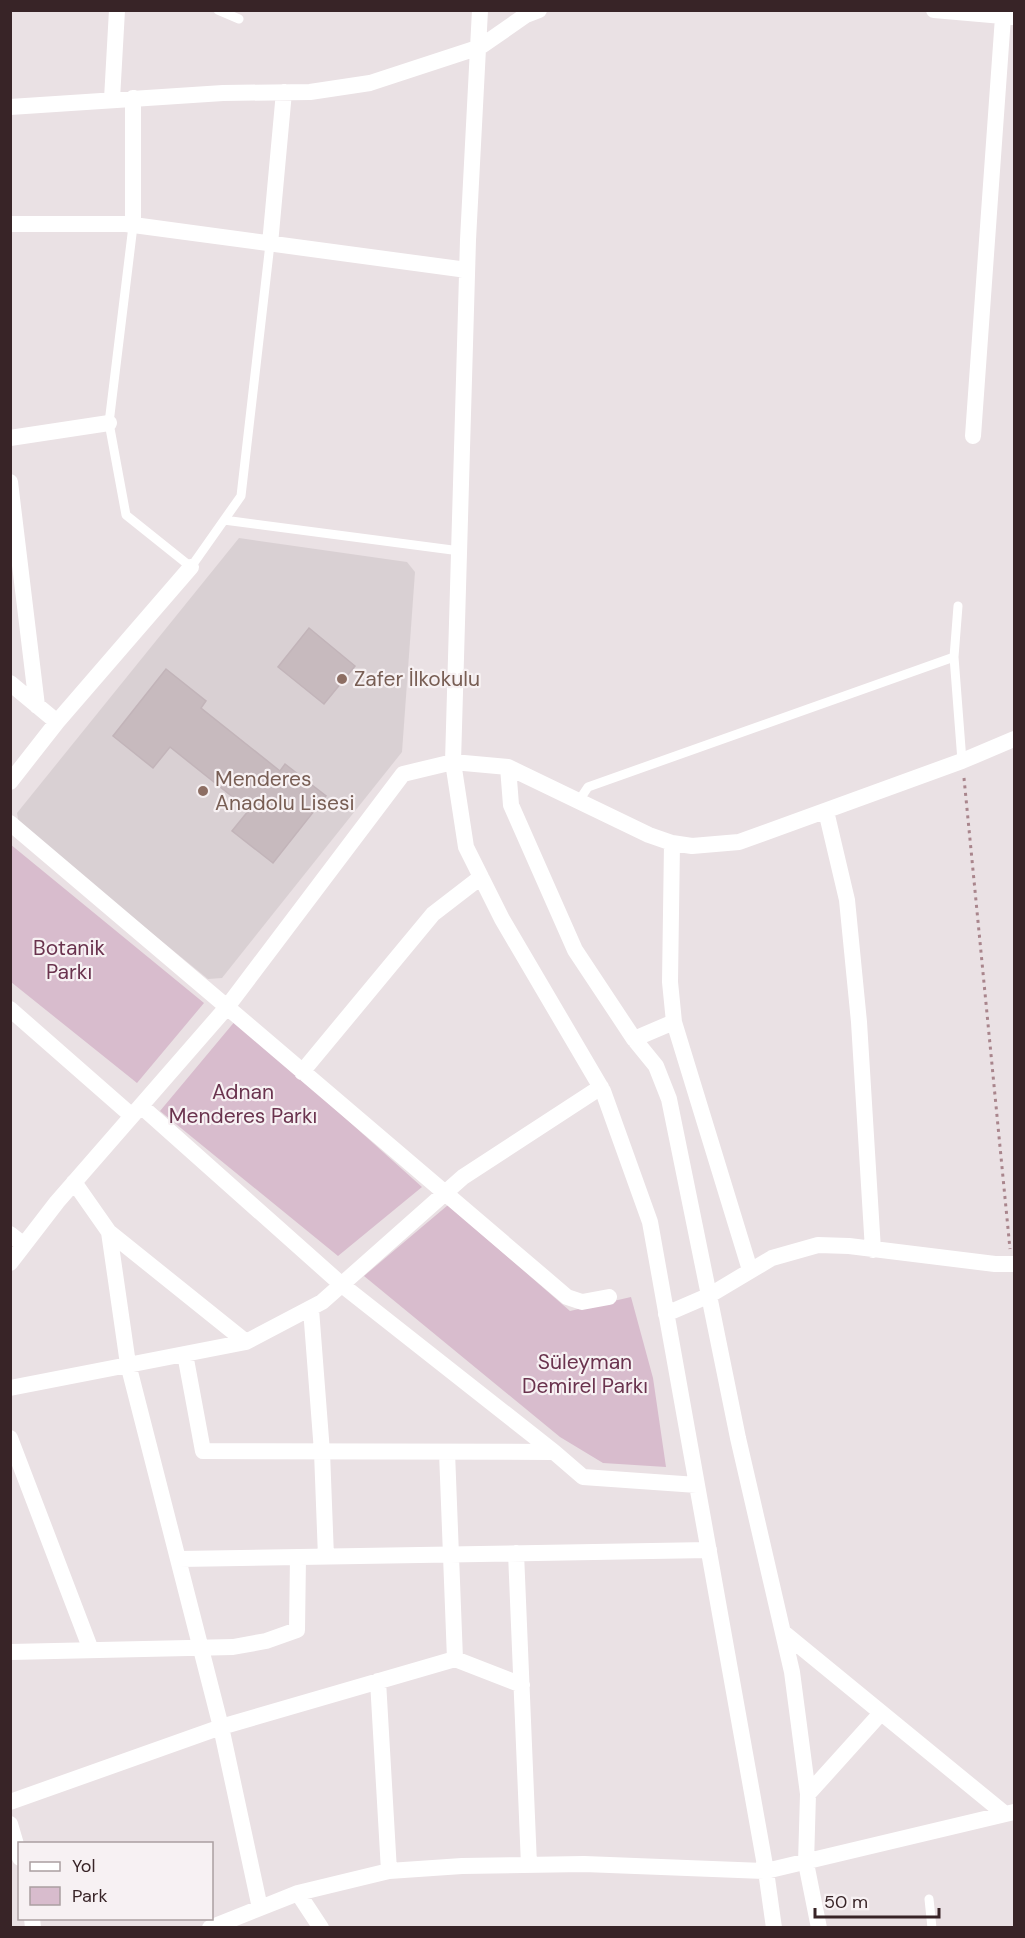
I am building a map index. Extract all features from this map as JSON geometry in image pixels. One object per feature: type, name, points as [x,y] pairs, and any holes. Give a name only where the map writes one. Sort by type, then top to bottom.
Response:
[{"type":"street","points":[[112,99],[117,10]]},
{"type":"street","points":[[480,10],[480,47],[467,270],[453,762],[466,847],[502,919],[601,1087],[650,1222],[766,1871],[774,1928]]},
{"type":"street","points":[[10,107],[112,99],[310,92],[370,83],[480,47],[526,15],[539,10]]},
{"type":"street","points":[[934,10],[1009,17],[974,436]]},
{"type":"street","points":[[270,244],[284,92]]},
{"type":"street","points":[[133,98],[133,226]]},
{"type":"street","points":[[10,224],[133,226],[467,270]]},
{"type":"street","points":[[10,438],[109,423]]},
{"type":"street","points":[[10,482],[37,706]]},
{"type":"street","points":[[10,782],[57,722],[191,567]]},
{"type":"street","points":[[10,683],[57,722]]},
{"type":"street","points":[[10,1263],[74,1182],[227,1007],[404,774],[453,762],[508,767],[538,779],[579,802],[672,843],[713,846],[739,842],[962,761],[1014,739]]},
{"type":"street","points":[[508,767],[511,805],[575,950],[634,1039],[656,1066],[669,1099],[738,1438],[784,1633],[808,1794],[806,1863],[819,1928]]},
{"type":"street","points":[[826,811],[847,900],[859,1022],[873,1250]]},
{"type":"street","points":[[10,824],[567,1297],[582,1302],[609,1297]]},
{"type":"street","points":[[672,843],[670,982],[674,1022],[750,1270]]},
{"type":"street","points":[[302,1071],[433,914],[481,877]]},
{"type":"street","points":[[10,1009],[137,1111],[342,1285],[583,1477],[697,1485]]},
{"type":"street","points":[[634,1039],[674,1022]]},
{"type":"street","points":[[12,1381],[128,1364],[246,1342],[311,1309],[342,1285],[463,1177],[601,1087]]},
{"type":"street","points":[[74,1182],[109,1232],[246,1342]]},
{"type":"street","points":[[109,1232],[128,1364],[221,1727],[260,1908]]},
{"type":"street","points":[[10,1234],[24,1245]]},
{"type":"street","points":[[666,1314],[710,1295],[750,1270],[786,1252],[818,1245],[849,1246],[995,1264],[1013,1264]]},
{"type":"street","points":[[311,1309],[322,1452],[326,1557]]},
{"type":"street","points":[[185,1354],[203,1451],[554,1452]]},
{"type":"street","points":[[10,1438],[92,1650]]},
{"type":"street","points":[[447,1452],[454,1659]]},
{"type":"street","points":[[178,1559],[709,1550]]},
{"type":"street","points":[[516,1553],[530,1865]]},
{"type":"street","points":[[10,1652],[232,1647],[266,1641],[297,1630],[298,1557]]},
{"type":"street","points":[[784,1633],[881,1713],[1010,1813]]},
{"type":"street","points":[[10,1802],[221,1727],[454,1659],[522,1685]]},
{"type":"street","points":[[378,1681],[389,1871]]},
{"type":"street","points":[[808,1794],[881,1713]]},
{"type":"street","points":[[210,1928],[298,1893],[389,1871],[530,1865],[766,1871],[1010,1813]]},
{"type":"street","points":[[10,1824],[18,1851]]},
{"type":"street","points":[[298,1893],[321,1928]]},
{"type":"lane","points":[[218,10],[238,19]]},
{"type":"lane","points":[[133,226],[109,423],[126,515],[191,567],[241,496],[270,244]]},
{"type":"lane","points":[[224,520],[460,551]]},
{"type":"lane","points":[[958,606],[954,657],[962,761]]},
{"type":"lane","points":[[579,802],[588,787],[954,657]]},
{"type":"lane","points":[[929,1899],[932,1928]]},
{"type":"path","points":[[962,761],[1013,1264]]},
{"type":"shaded area","name":"Menderes Anadolu Lisesi","points":[[239,538],[407,562],[415,572],[402,752],[222,978],[208,979],[19,825],[17,813]]},
{"type":"green space","name":"Botanik Parkı","points":[[10,844],[204,1003],[137,1083],[11,982]]},
{"type":"green space","name":"Adnan Menderes Parkı","points":[[236,1020],[422,1187],[338,1256],[160,1111]]},
{"type":"green space","name":"Süleyman Demirel Parkı","points":[[448,1205],[570,1311],[631,1297],[653,1378],[666,1467],[603,1463],[560,1437],[364,1276]]},
{"type":"building","points":[[309,628],[355,666],[324,704],[278,667]]},
{"type":"building","points":[[166,669],[206,701],[201,708],[280,771],[285,764],[326,796],[273,863],[232,831],[249,810],[170,747],[153,768],[113,736]]},
{"type":"place","name":"Zafer İlkokulu","points":[[342,679]]},
{"type":"place","name":"Menderes Anadolu Lisesi","points":[[203,791]]}]
